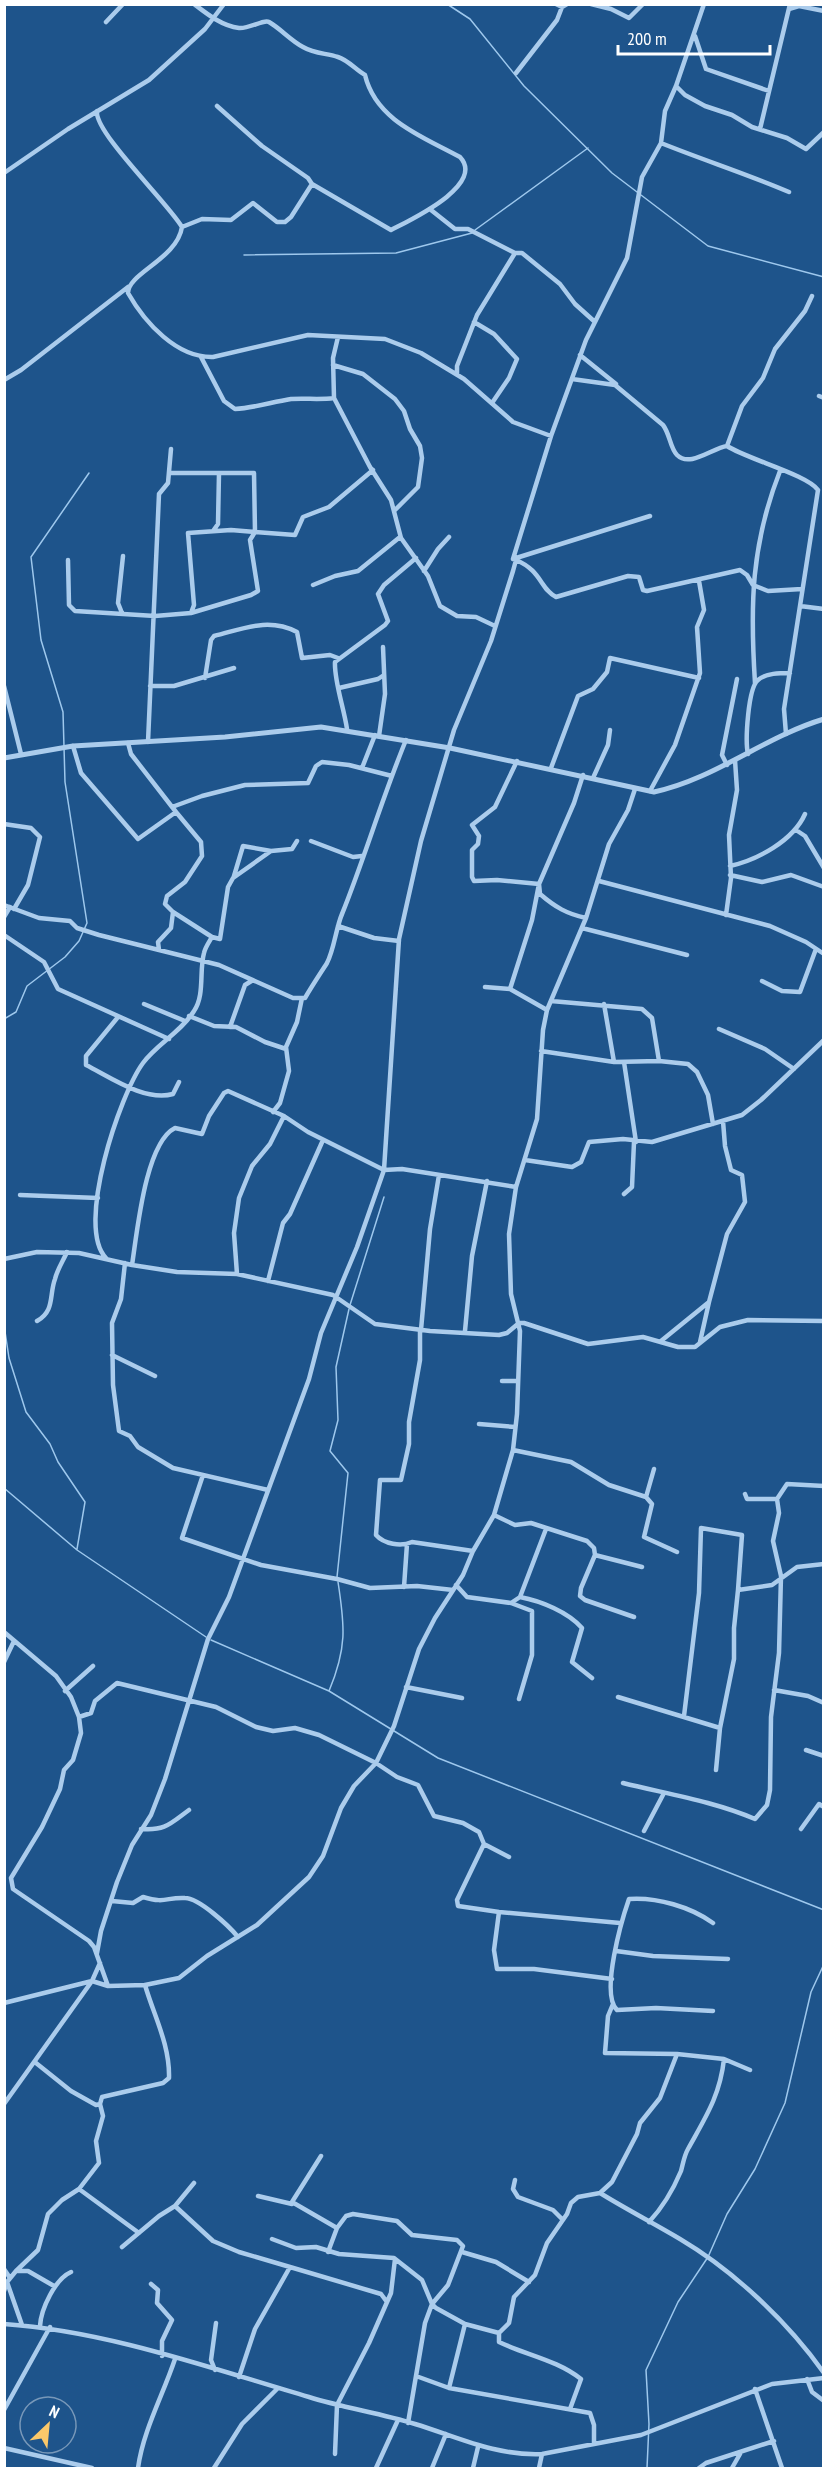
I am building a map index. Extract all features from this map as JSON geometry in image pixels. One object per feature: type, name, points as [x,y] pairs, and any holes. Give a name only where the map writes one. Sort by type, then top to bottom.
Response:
[{"type":"street","points":[[106,22],[123,4]]},
{"type":"street","points":[[194,4],[213,18],[239,28],[254,27],[264,21],[268,22],[282,35],[303,47],[320,55],[340,57],[365,75],[369,90],[391,117],[460,158],[466,164],[466,171],[447,197],[431,210],[391,230],[312,184],[308,178],[262,146],[217,106]]},
{"type":"street","points":[[4,173],[148,80],[213,18],[224,4]]},
{"type":"street","points":[[591,4],[611,9],[629,18],[643,4]]},
{"type":"street","points":[[108,1986],[97,1953],[101,1931],[132,1845],[151,1815],[165,1779],[208,1639],[229,1597],[309,1379],[321,1333],[337,1297],[384,1170],[399,941],[421,841],[454,730],[495,626],[551,436],[580,355],[627,258],[642,177],[661,143],[665,111],[704,4]]},
{"type":"street","points":[[516,73],[557,20],[562,5]]},
{"type":"street","points":[[760,129],[790,7],[799,6],[824,11]]},
{"type":"street","points":[[694,33],[706,69],[769,92]]},
{"type":"street","points":[[676,86],[693,100],[787,138],[806,149],[824,132]]},
{"type":"street","points":[[97,114],[109,138],[182,227]]},
{"type":"street","points":[[661,143],[708,162],[740,171],[789,192]]},
{"type":"street","points":[[4,380],[21,370],[128,287],[171,250],[182,227],[202,219],[231,220],[253,203],[277,222],[285,222],[291,217],[312,184]]},
{"type":"street","points":[[431,210],[455,229],[473,232],[515,253],[522,253],[553,278],[595,322]]},
{"type":"street","points":[[457,374],[457,366],[474,322],[515,253]]},
{"type":"street","points":[[128,287],[128,293],[148,323],[185,351],[201,357],[308,335],[385,339],[421,353],[457,374],[513,422],[551,436]]},
{"type":"street","points":[[727,446],[742,406],[763,378],[775,349],[805,311],[812,296]]},
{"type":"street","points":[[474,322],[494,334],[517,359],[509,378],[492,403]]},
{"type":"street","points":[[338,337],[333,365],[334,398],[388,493],[400,537],[424,571],[440,606],[457,616],[476,617],[495,626]]},
{"type":"street","points":[[580,355],[663,425],[669,432],[675,452],[684,460],[691,460],[727,446],[780,471],[802,477],[815,485],[818,490],[784,709],[786,734]]},
{"type":"street","points":[[201,357],[224,400],[235,409],[253,408],[294,399],[334,398]]},
{"type":"street","points":[[333,365],[363,374],[395,399],[404,411],[410,429],[423,453],[418,487],[394,511]]},
{"type":"street","points":[[572,379],[606,382],[618,387]]},
{"type":"street","points":[[148,742],[159,494],[168,483],[171,449]]},
{"type":"street","points":[[191,613],[194,605],[188,533],[213,531],[295,535],[303,517],[329,507],[373,470]]},
{"type":"street","points":[[755,683],[751,613],[753,585],[759,537],[768,501],[780,471]]},
{"type":"street","points":[[68,560],[69,605],[72,609],[155,616],[191,613],[257,593],[250,540],[255,532],[254,473],[170,472]]},
{"type":"street","points":[[213,531],[218,524],[219,473]]},
{"type":"street","points":[[817,505],[824,505]]},
{"type":"street","points":[[514,560],[651,516]]},
{"type":"street","points":[[313,585],[335,576],[358,572],[400,537]]},
{"type":"street","points":[[424,571],[449,537]]},
{"type":"street","points":[[122,613],[118,603],[123,556]]},
{"type":"street","points":[[347,729],[339,688],[334,676],[338,658],[369,640],[385,626],[387,615],[378,594],[384,585],[416,558]]},
{"type":"street","points":[[514,560],[532,568],[549,594],[556,597],[628,576],[639,577],[643,590],[699,581],[740,570],[747,575],[753,585],[768,591],[802,589]]},
{"type":"street","points":[[650,791],[675,745],[699,678],[701,660],[697,627],[704,610],[699,581]]},
{"type":"street","points":[[800,606],[824,609]]},
{"type":"street","points":[[205,678],[211,640],[214,636],[246,626],[272,624],[289,628],[297,632],[302,658],[330,655],[338,658]]},
{"type":"street","points":[[362,768],[377,736],[385,694],[383,647]]},
{"type":"street","points":[[551,768],[578,696],[593,689],[607,672],[610,658],[699,678]]},
{"type":"street","points":[[150,686],[174,686],[234,668]]},
{"type":"street","points":[[748,754],[747,727],[752,688],[755,683],[770,675],[790,673]]},
{"type":"street","points":[[339,688],[378,679],[384,675]]},
{"type":"street","points":[[727,765],[722,755],[737,679]]},
{"type":"street","points":[[4,686],[21,754]]},
{"type":"street","points":[[4,758],[71,746],[225,737],[299,728],[347,729],[517,761],[650,791],[672,788],[727,765],[786,734],[824,719]]},
{"type":"street","points":[[593,778],[608,744],[610,730]]},
{"type":"street","points":[[10,907],[39,918],[64,920],[77,928],[219,965],[293,998],[305,998],[327,963],[338,926],[353,891],[362,856],[406,740]]},
{"type":"street","points":[[128,743],[131,754],[193,831],[202,848],[202,856],[185,882],[166,899],[165,904],[173,912],[212,937],[220,939],[228,887],[243,846],[271,851],[292,849],[297,841]]},
{"type":"street","points":[[71,746],[81,773],[135,838],[142,837],[174,809],[202,796],[245,785],[308,783],[316,766],[322,762],[362,768],[392,776]]},
{"type":"street","points":[[726,915],[730,875],[729,835],[737,790],[735,760]]},
{"type":"street","points":[[517,761],[495,807],[472,825],[479,836],[478,844],[472,850],[472,877],[474,881],[496,880],[539,884]]},
{"type":"street","points":[[510,989],[532,920],[539,884],[574,803],[583,775]]},
{"type":"street","points":[[4,2003],[92,1982],[108,1986],[145,1986],[179,1978],[257,1925],[309,1877],[322,1856],[341,1808],[354,1786],[376,1763],[394,1726],[419,1649],[494,1515],[513,1450],[519,1323],[509,1270],[509,1226],[516,1187],[537,1119],[541,1052],[547,1010],[586,918],[609,844],[628,810],[635,789]]},
{"type":"street","points":[[730,866],[754,858],[796,830],[805,814]]},
{"type":"street","points":[[4,824],[31,828],[40,837],[28,885],[4,917]]},
{"type":"street","points":[[796,830],[805,836],[824,868]]},
{"type":"street","points":[[311,841],[353,857],[362,856]]},
{"type":"street","points":[[233,878],[271,851]]},
{"type":"street","points":[[730,875],[762,882],[791,875],[824,887]]},
{"type":"street","points":[[599,881],[770,926],[824,954]]},
{"type":"street","points":[[539,884],[540,894],[554,906],[570,915],[586,918]]},
{"type":"street","points":[[159,950],[158,942],[171,928],[173,912]]},
{"type":"street","points":[[338,926],[364,935],[399,941]]},
{"type":"street","points":[[582,928],[687,955]]},
{"type":"street","points":[[4,935],[44,962],[58,988],[169,1039]]},
{"type":"street","points":[[106,1258],[98,1240],[98,1198],[102,1162],[130,1087],[143,1062],[169,1039],[198,1003],[204,953],[212,937]]},
{"type":"street","points":[[762,981],[782,991],[800,992],[816,949]]},
{"type":"street","points":[[230,1027],[246,985],[253,980]]},
{"type":"street","points":[[485,987],[510,989],[547,1010]]},
{"type":"street","points":[[273,1112],[280,1103],[289,1071],[286,1049],[297,1022],[302,998]]},
{"type":"street","points":[[551,1001],[638,1007],[650,1013],[659,1061]]},
{"type":"street","points":[[144,1004],[185,1021]]},
{"type":"street","points":[[604,1004],[614,1062]]},
{"type":"street","points":[[189,1016],[214,1026],[230,1027],[286,1049]]},
{"type":"street","points":[[118,1017],[86,1056],[84,1062],[130,1087],[165,1096],[173,1094],[179,1082]]},
{"type":"street","points":[[719,1029],[765,1049],[794,1069]]},
{"type":"street","points":[[525,1160],[572,1167],[581,1162],[589,1142],[623,1139],[652,1142],[723,1121],[752,1109],[824,1040]]},
{"type":"street","points":[[541,1052],[614,1062],[659,1061],[688,1064],[697,1072],[710,1100],[713,1124]]},
{"type":"street","points":[[624,1062],[635,1142],[632,1187],[624,1194]]},
{"type":"street","points":[[132,1265],[148,1179],[156,1154],[170,1130],[181,1128],[202,1134],[209,1116],[224,1093],[228,1091],[284,1116],[323,1140],[384,1170],[402,1170],[516,1187]]},
{"type":"street","points":[[237,1274],[234,1233],[239,1198],[252,1166],[270,1144],[284,1116]]},
{"type":"street","points":[[700,1342],[727,1234],[745,1202],[742,1175],[731,1170],[725,1146],[723,1121]]},
{"type":"street","points":[[268,1281],[283,1223],[290,1214],[323,1140]]},
{"type":"street","points":[[440,1175],[430,1228],[420,1360],[409,1422],[409,1444],[401,1480],[380,1480],[376,1534],[381,1540],[473,1551]]},
{"type":"street","points":[[465,1331],[472,1256],[487,1181]]},
{"type":"street","points":[[20,1195],[98,1198]]},
{"type":"street","points":[[4,1259],[37,1252],[67,1252],[177,1272],[237,1274],[337,1297],[375,1324],[421,1330],[465,1331],[499,1335],[507,1333],[519,1323]]},
{"type":"street","points":[[37,1321],[52,1304],[53,1283],[67,1252]]},
{"type":"street","points":[[125,1263],[121,1299],[112,1323],[112,1384],[119,1431],[130,1436],[138,1447],[173,1468],[267,1490]]},
{"type":"street","points":[[661,1341],[709,1302]]},
{"type":"street","points":[[519,1323],[543,1328],[588,1344],[643,1336],[678,1347],[695,1347],[720,1327],[748,1320],[824,1321]]},
{"type":"street","points":[[112,1355],[155,1376]]},
{"type":"street","points":[[502,1382],[518,1381]]},
{"type":"street","points":[[479,1424],[515,1426]]},
{"type":"street","points":[[513,1450],[571,1462],[609,1485],[646,1497],[652,1504],[644,1537],[677,1552]]},
{"type":"street","points":[[646,1497],[654,1469]]},
{"type":"street","points":[[202,1475],[182,1538],[269,1567],[332,1578],[370,1588],[455,1588],[467,1597],[511,1603],[534,1614],[532,1655],[519,1699]]},
{"type":"street","points":[[623,1783],[721,1804],[755,1819],[767,1805],[770,1790],[774,1690],[779,1653],[781,1576],[772,1541],[779,1513],[777,1499],[787,1484],[824,1486]]},
{"type":"street","points":[[745,1494],[747,1499],[758,1501],[777,1499]]},
{"type":"street","points":[[494,1515],[515,1525],[531,1523],[587,1541],[594,1548],[596,1556],[581,1588],[580,1596],[585,1600],[634,1617]]},
{"type":"street","points":[[684,1716],[699,1593],[701,1528],[742,1535],[734,1628],[734,1659],[720,1728],[716,1770]]},
{"type":"street","points":[[519,1606],[520,1597],[546,1529]]},
{"type":"street","points":[[404,1587],[407,1544]]},
{"type":"street","points":[[596,1556],[642,1567]]},
{"type":"street","points":[[738,1590],[772,1585],[781,1576],[797,1567],[824,1564]]},
{"type":"street","points":[[511,1603],[520,1597],[538,1600],[576,1622],[582,1628],[572,1662],[592,1678]]},
{"type":"street","points":[[4,1632],[56,1676],[66,1690],[79,1717],[81,1733],[73,1760],[64,1770],[60,1789],[42,1827],[11,1878],[13,1889]]},
{"type":"street","points":[[4,1662],[14,1641]]},
{"type":"street","points":[[66,1690],[93,1666]]},
{"type":"street","points":[[79,1717],[91,1713],[95,1701],[117,1683],[216,1707],[256,1727],[273,1731],[295,1728],[319,1736],[376,1763],[422,1789],[434,1816],[463,1823],[478,1832],[484,1844],[509,1857]]},
{"type":"street","points":[[406,1687],[462,1698]]},
{"type":"street","points":[[774,1690],[808,1696],[824,1703]]},
{"type":"street","points":[[618,1696],[720,1728]]},
{"type":"street","points":[[806,1750],[824,1756]]},
{"type":"street","points":[[644,1831],[664,1793]]},
{"type":"street","points":[[801,1829],[821,1806],[824,1798]]},
{"type":"street","points":[[141,1828],[158,1830],[165,1828],[189,1810]]},
{"type":"street","points":[[484,1844],[457,1900],[458,1906],[620,1923]]},
{"type":"street","points":[[4,1884],[82,1935],[97,1953]]},
{"type":"street","points":[[112,1901],[133,1903],[143,1897],[161,1903],[186,1898],[207,1908],[238,1937]]},
{"type":"street","points":[[713,1923],[701,1915],[662,1902],[640,1898],[629,1899],[620,1923],[612,1979],[613,2004],[608,2016],[605,2053],[677,2054],[724,2059],[750,2070]]},
{"type":"street","points":[[499,1912],[495,1950],[497,1969],[534,1969],[612,1979]]},
{"type":"street","points":[[616,1951],[653,1956],[728,1959]]},
{"type":"street","points":[[4,2104],[36,2063],[92,1982],[99,1963]]},
{"type":"street","points":[[4,2291],[8,2280],[38,2250],[48,2214],[62,2200],[79,2189],[99,2163],[96,2141],[103,2116],[100,2104],[105,2094],[163,2083],[170,2078],[166,2043],[153,2013],[145,1986]]},
{"type":"street","points":[[613,2004],[617,2010],[656,2008],[713,2011]]},
{"type":"street","points":[[570,2409],[581,2379],[564,2366],[524,2354],[499,2342],[499,2333],[509,2323],[514,2297],[537,2271],[547,2243],[574,2200],[600,2193],[612,2182],[637,2134],[640,2123],[660,2098],[677,2054]]},
{"type":"street","points":[[649,2223],[665,2203],[687,2150],[707,2119],[722,2075],[724,2059]]},
{"type":"street","points":[[36,2063],[71,2091],[96,2105],[100,2104]]},
{"type":"street","points":[[292,2204],[292,2200],[321,2156]]},
{"type":"street","points":[[515,2180],[513,2189],[518,2197],[554,2210],[563,2220]]},
{"type":"street","points":[[122,2247],[176,2206],[194,2183]]},
{"type":"street","points":[[79,2189],[139,2233]]},
{"type":"street","points":[[600,2193],[696,2249],[767,2307],[824,2373]]},
{"type":"street","points":[[258,2196],[292,2204],[337,2228]]},
{"type":"street","points":[[176,2206],[213,2241],[239,2252],[381,2294],[387,2302]]},
{"type":"street","points":[[328,2252],[337,2228],[349,2215],[383,2218],[401,2223],[412,2235],[457,2240],[463,2246],[444,2292],[432,2304],[425,2323],[408,2423]]},
{"type":"street","points":[[272,2239],[296,2248],[316,2247],[328,2252],[395,2259],[422,2280],[432,2304],[465,2324],[499,2333]]},
{"type":"street","points":[[462,2252],[496,2262],[529,2282]]},
{"type":"street","points":[[335,2454],[337,2405],[391,2293],[395,2259]]},
{"type":"street","points":[[239,2377],[255,2329],[290,2267]]},
{"type":"street","points":[[4,2269],[22,2325]]},
{"type":"street","points":[[16,2271],[28,2271],[54,2286]]},
{"type":"street","points":[[40,2326],[58,2279],[71,2272]]},
{"type":"street","points":[[151,2284],[158,2290],[157,2303],[172,2320],[162,2341],[162,2355]]},
{"type":"street","points":[[215,2370],[211,2360],[216,2323]]},
{"type":"street","points":[[4,2324],[50,2327],[162,2355],[398,2420],[446,2434],[478,2447],[506,2453],[542,2454],[641,2435],[755,2389],[787,2381],[824,2378]]},
{"type":"street","points":[[449,2388],[465,2324]]},
{"type":"street","points":[[4,2410],[50,2327]]},
{"type":"street","points":[[138,2469],[141,2448],[163,2397],[175,2359]]},
{"type":"street","points":[[416,2376],[449,2388],[590,2414],[594,2425],[594,2444]]},
{"type":"street","points":[[807,2379],[812,2392],[824,2401]]},
{"type":"street","points":[[269,2386],[271,2393]]},
{"type":"street","points":[[214,2469],[242,2424],[278,2388]]},
{"type":"street","points":[[755,2389],[782,2469]]},
{"type":"street","points":[[376,2469],[398,2420]]},
{"type":"street","points":[[432,2469],[446,2434]]},
{"type":"street","points":[[699,2469],[706,2463],[740,2454],[774,2441]]},
{"type":"street","points":[[473,2469],[478,2447]]},
{"type":"street","points":[[4,2448],[92,2469]]},
{"type":"street","points":[[539,2469],[542,2454]]},
{"type":"street","points":[[732,2469],[740,2454]]},
{"type":"waterway","points":[[447,4],[470,19],[524,86],[612,173],[637,192]]},
{"type":"waterway","points":[[475,230],[588,148]]},
{"type":"waterway","points":[[641,195],[708,246],[824,277]]},
{"type":"waterway","points":[[244,255],[396,253],[472,233]]},
{"type":"waterway","points":[[4,1019],[16,1012],[27,986],[65,957],[79,941],[87,923],[65,782],[63,712],[41,640],[31,557],[89,473]]},
{"type":"waterway","points":[[350,1305],[384,1197]]},
{"type":"waterway","points":[[337,1577],[348,1473],[330,1451],[338,1420],[336,1367],[349,1309]]},
{"type":"waterway","points":[[4,1325],[9,1358],[26,1412],[50,1444],[58,1462],[85,1502],[77,1549]]},
{"type":"waterway","points":[[4,1488],[77,1550],[206,1637]]},
{"type":"waterway","points":[[329,1691],[339,1662],[343,1637],[338,1582]]},
{"type":"waterway","points":[[211,1640],[329,1691],[438,1758],[824,1910]]},
{"type":"waterway","points":[[647,2468],[649,2424],[646,2370],[678,2302],[708,2257],[727,2214],[755,2169],[785,2103],[811,1992],[824,1964]]}]
